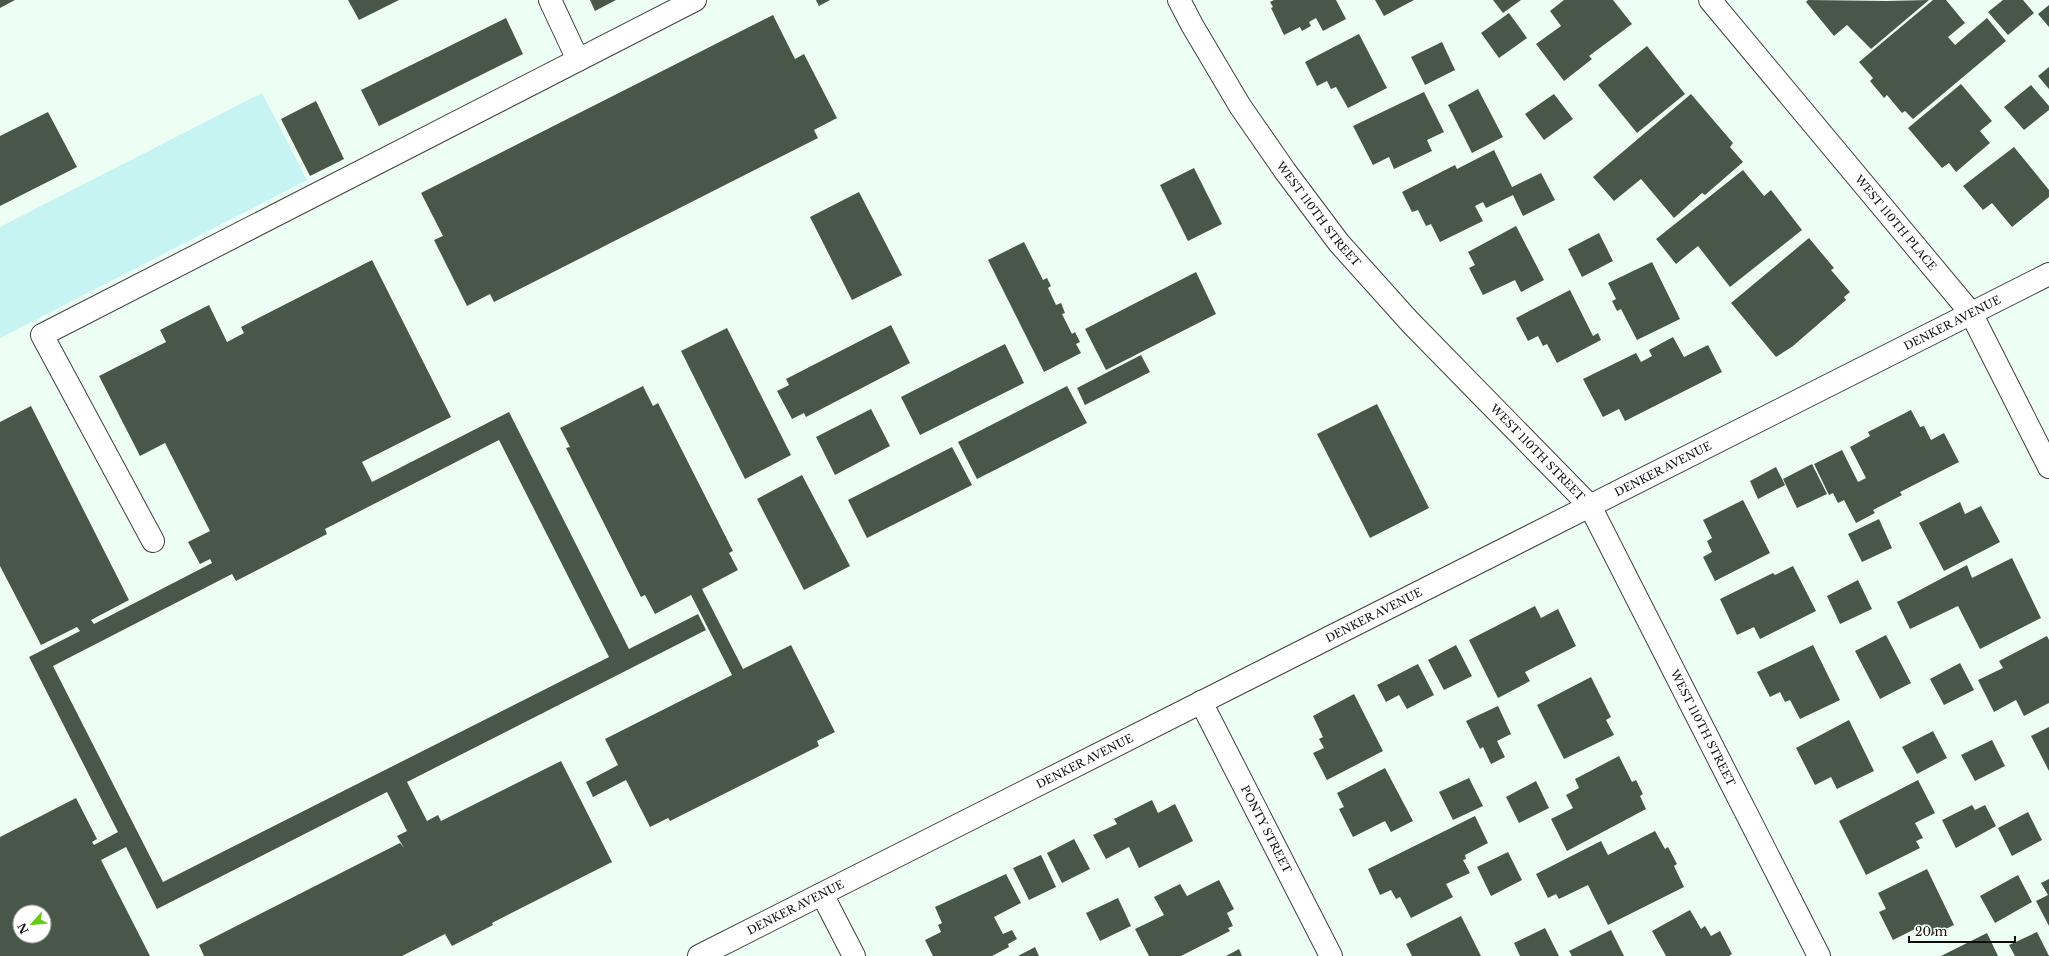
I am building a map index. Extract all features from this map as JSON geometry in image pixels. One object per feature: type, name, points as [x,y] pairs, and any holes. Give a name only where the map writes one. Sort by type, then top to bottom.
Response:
[{"type":"street","points":[[550,0],[578,60]]},
{"type":"street","points":[[153,541],[42,335],[695,0]]},
{"type":"street","name":"WEST 110TH STREET","points":[[1179,0],[1192,25],[1240,106],[1285,171],[1339,242],[1410,322],[1590,506],[1819,956]]},
{"type":"street","name":"WEST 110TH PLACE","points":[[1710,0],[1971,313],[2049,467]]},
{"type":"street","name":"DENKER AVENUE","points":[[699,956],[2049,274]]},
{"type":"street","name":"PONTY STREET","points":[[1201,702],[1331,956]]},
{"type":"street","points":[[822,894],[854,956]]},
{"type":"shaded area","points":[[262,93],[307,180],[0,338],[0,227]]},
{"type":"building","points":[[0,0],[15,0],[0,8]]},
{"type":"building","points":[[348,0],[399,0],[359,20]]},
{"type":"building","points":[[590,0],[616,0],[595,11]]},
{"type":"building","points":[[816,0],[830,0],[819,6]]},
{"type":"building","points":[[1274,0],[1336,0],[1346,19],[1323,31],[1316,18],[1309,22],[1311,26],[1302,31],[1300,27],[1284,35],[1271,8],[1273,7],[1270,2]]},
{"type":"building","points":[[1375,0],[1414,0],[1384,16]]},
{"type":"building","points":[[1493,0],[1521,0],[1503,13]]},
{"type":"building","points":[[1564,0],[1613,0],[1632,24],[1589,56],[1592,59],[1564,81],[1536,44],[1561,26],[1550,11]]},
{"type":"building","points":[[1808,0],[1929,0],[1871,49],[1847,25],[1834,36],[1806,2]]},
{"type":"building","points":[[1933,0],[1946,0],[1965,23],[1948,37],[1955,45],[1987,18],[2006,41],[1913,119],[1905,111],[1902,113],[1887,95],[1884,98],[1870,81],[1873,78],[1859,62]]},
{"type":"building","points":[[2003,0],[2023,0],[2034,13],[2008,35],[1988,12]]},
{"type":"building","points":[[2049,5],[2049,27],[2038,14]]},
{"type":"building","points":[[1509,13],[1527,38],[1499,58],[1481,33]]},
{"type":"building","points":[[773,15],[795,59],[804,54],[837,118],[814,130],[818,138],[494,302],[490,294],[467,306],[434,240],[443,236],[421,193]]},
{"type":"building","points":[[506,18],[523,54],[379,126],[361,90]]},
{"type":"building","points":[[1359,34],[1387,88],[1348,108],[1336,87],[1331,89],[1327,81],[1317,86],[1305,62]]},
{"type":"building","points":[[1442,42],[1455,70],[1425,85],[1411,57]]},
{"type":"building","points":[[1647,46],[1685,94],[1637,133],[1598,85]]},
{"type":"building","points":[[2049,67],[2049,89],[2038,76]]},
{"type":"building","points":[[1961,84],[1992,121],[1980,131],[1990,143],[1956,172],[1949,163],[1942,168],[1908,128]]},
{"type":"building","points":[[2031,85],[2049,106],[2049,110],[2024,130],[2004,107]]},
{"type":"building","points":[[1478,89],[1503,137],[1472,153],[1448,105]]},
{"type":"building","points":[[1424,92],[1444,132],[1427,140],[1432,151],[1394,169],[1389,157],[1373,165],[1353,126]]},
{"type":"building","points":[[1554,94],[1573,119],[1544,140],[1525,114]]},
{"type":"building","points":[[1691,94],[1733,143],[1730,147],[1743,162],[1705,195],[1702,193],[1674,218],[1641,179],[1614,201],[1593,177]]},
{"type":"building","points":[[316,101],[344,159],[310,176],[281,119]]},
{"type":"building","points":[[48,112],[77,167],[0,206],[0,136]]},
{"type":"building","points":[[2014,147],[2049,190],[2049,197],[2012,227],[1992,203],[1983,210],[1963,186]]},
{"type":"building","points":[[1494,150],[1512,187],[1541,173],[1555,200],[1523,216],[1513,195],[1486,208],[1483,202],[1475,206],[1483,221],[1440,242],[1431,224],[1426,226],[1418,210],[1412,212],[1402,192],[1455,165],[1457,169]]},
{"type":"building","points":[[1194,168],[1222,224],[1188,241],[1160,185]]},
{"type":"building","points":[[1743,170],[1764,196],[1771,190],[1802,230],[1730,287],[1698,246],[1676,264],[1656,239]]},
{"type":"building","points":[[859,192],[902,275],[852,300],[810,217]]},
{"type":"building","points":[[1516,226],[1544,280],[1521,292],[1515,280],[1483,295],[1469,268],[1475,265],[1468,252]]},
{"type":"building","points":[[1599,233],[1613,261],[1582,277],[1568,249]]},
{"type":"building","points":[[1809,238],[1834,268],[1831,270],[1850,292],[1844,297],[1846,300],[1793,346],[1776,357],[1731,303]]},
{"type":"building","points":[[1024,242],[1043,280],[1047,278],[1051,286],[1048,288],[1056,305],[1061,303],[1065,313],[1062,314],[1072,334],[1075,332],[1080,342],[1076,344],[1081,353],[1044,372],[988,260]]},
{"type":"building","points":[[372,260],[451,417],[362,462],[372,482],[509,412],[629,649],[698,614],[706,630],[407,782],[427,821],[438,815],[441,821],[561,761],[612,862],[492,923],[493,925],[452,946],[445,934],[402,956],[204,956],[199,945],[400,843],[404,848],[397,836],[407,831],[387,792],[157,909],[126,847],[101,860],[150,956],[0,956],[0,837],[76,798],[97,839],[92,842],[94,845],[118,832],[29,657],[80,631],[77,627],[41,645],[0,566],[0,422],[31,406],[129,600],[91,620],[94,624],[212,563],[210,559],[200,564],[188,542],[210,531],[165,443],[140,456],[99,376],[166,342],[160,330],[209,305],[227,342],[244,333],[241,327]],"holes":[[[499,440],[609,657],[163,882],[53,666],[232,574],[236,581],[327,534],[325,529]]]},
{"type":"building","points":[[1652,262],[1680,319],[1637,340],[1621,309],[1617,311],[1612,301],[1616,299],[1608,283]]},
{"type":"building","points":[[1196,272],[1216,314],[1106,370],[1085,329]]},
{"type":"building","points":[[1570,290],[1593,336],[1598,333],[1601,340],[1557,363],[1547,344],[1543,346],[1538,336],[1528,341],[1516,318]]},
{"type":"building","points":[[891,325],[910,363],[806,417],[804,413],[792,419],[777,391],[789,385],[786,379]]},
{"type":"building","points":[[727,328],[791,455],[745,479],[681,351]]},
{"type":"building","points":[[1673,337],[1684,357],[1708,345],[1722,372],[1625,421],[1619,409],[1603,417],[1583,379],[1636,353],[1641,362],[1652,356],[1649,350]]},
{"type":"building","points":[[1005,344],[1024,383],[920,435],[901,397]]},
{"type":"building","points":[[1141,355],[1150,372],[1085,405],[1077,388]]},
{"type":"building","points":[[643,386],[653,406],[658,403],[733,551],[729,553],[738,570],[702,589],[743,669],[791,645],[835,732],[817,741],[819,746],[670,821],[668,818],[650,827],[626,780],[593,797],[586,782],[618,765],[605,739],[732,675],[691,595],[655,614],[645,595],[641,597],[566,448],[570,447],[560,428]]},
{"type":"building","points":[[1067,386],[1087,423],[977,479],[958,442]]},
{"type":"building","points":[[1377,404],[1429,508],[1370,538],[1317,434]]},
{"type":"building","points":[[871,409],[890,446],[835,475],[816,437]]},
{"type":"building","points":[[1911,410],[1920,427],[1924,426],[1931,440],[1944,433],[1959,462],[1900,492],[1902,495],[1873,510],[1875,513],[1856,523],[1844,500],[1838,503],[1833,493],[1829,495],[1814,464],[1842,450],[1858,482],[1866,478],[1850,447],[1870,436],[1868,432]]},
{"type":"building","points":[[952,447],[972,485],[867,538],[848,500]]},
{"type":"building","points":[[1812,464],[1827,494],[1797,508],[1783,479]]},
{"type":"building","points":[[1776,467],[1785,485],[1758,499],[1750,481]]},
{"type":"building","points":[[802,475],[850,566],[804,590],[757,499]]},
{"type":"building","points":[[1743,500],[1770,553],[1715,581],[1703,557],[1712,552],[1707,541],[1712,538],[1703,520]]},
{"type":"building","points":[[1960,502],[1965,514],[1981,506],[2000,542],[1944,571],[1919,523]]},
{"type":"building","points":[[1879,519],[1892,548],[1862,562],[1848,534]]},
{"type":"building","points":[[2012,558],[2041,618],[1980,649],[1958,606],[1910,629],[1897,602],[1967,565],[1972,578]]},
{"type":"building","points":[[1793,566],[1816,611],[1760,639],[1754,627],[1737,635],[1720,599],[1773,573],[1775,575]]},
{"type":"building","points":[[1858,580],[1872,609],[1840,624],[1827,596]]},
{"type":"building","points":[[1535,606],[1541,618],[1558,609],[1576,646],[1525,672],[1530,681],[1498,698],[1469,640]]},
{"type":"building","points":[[1886,635],[1911,683],[1880,699],[1855,651]]},
{"type":"building","points":[[2047,636],[2049,640],[2049,703],[2024,716],[2016,700],[1994,712],[1978,680],[2003,668],[1999,661]]},
{"type":"building","points":[[1456,645],[1472,676],[1444,690],[1428,660]]},
{"type":"building","points":[[1813,645],[1840,700],[1800,719],[1790,700],[1785,702],[1780,692],[1770,697],[1757,672]]},
{"type":"building","points":[[1960,663],[1974,690],[1944,705],[1930,679]]},
{"type":"building","points":[[1418,664],[1434,695],[1407,709],[1399,695],[1386,702],[1377,685]]},
{"type":"building","points":[[1591,677],[1611,717],[1606,720],[1614,735],[1564,759],[1537,705]]},
{"type":"building","points":[[1354,694],[1383,751],[1327,780],[1313,753],[1324,748],[1319,739],[1323,737],[1313,716]]},
{"type":"building","points":[[1498,706],[1511,734],[1497,741],[1505,757],[1491,764],[1483,747],[1480,749],[1466,721]]},
{"type":"building","points":[[1849,720],[1874,771],[1837,789],[1831,777],[1815,785],[1796,748]]},
{"type":"building","points":[[2049,727],[2049,771],[2031,736]]},
{"type":"building","points":[[1933,731],[1947,758],[1917,774],[1902,747]]},
{"type":"building","points":[[1992,740],[2005,766],[1975,781],[1961,755]]},
{"type":"building","points":[[1619,756],[1632,782],[1636,780],[1643,794],[1640,796],[1646,809],[1567,851],[1551,819],[1573,808],[1566,795],[1579,788],[1575,779]]},
{"type":"building","points":[[1385,768],[1413,821],[1391,832],[1385,821],[1353,837],[1339,809],[1344,807],[1337,793]]},
{"type":"building","points":[[1469,778],[1483,806],[1453,820],[1439,792]]},
{"type":"building","points":[[1918,780],[1935,813],[1915,823],[1923,838],[1916,841],[1920,848],[1866,875],[1839,821]]},
{"type":"building","points":[[1536,781],[1549,808],[1519,823],[1506,797]]},
{"type":"building","points":[[1152,800],[1158,813],[1175,804],[1193,841],[1139,868],[1129,847],[1106,859],[1093,835],[1117,824],[1114,819]]},
{"type":"building","points":[[1972,805],[1975,810],[1985,805],[1996,826],[1956,848],[1942,820]]},
{"type":"building","points":[[2028,812],[2042,840],[2012,856],[1998,828]]},
{"type":"building","points":[[1475,816],[1488,843],[1465,855],[1466,859],[1463,860],[1470,873],[1446,884],[1453,897],[1411,918],[1400,897],[1396,899],[1391,890],[1380,895],[1368,869]]},
{"type":"building","points":[[1655,831],[1665,849],[1668,847],[1677,864],[1674,866],[1684,887],[1608,925],[1588,885],[1559,899],[1556,894],[1548,898],[1536,874],[1601,841],[1608,855]]},
{"type":"building","points":[[1074,839],[1090,869],[1062,883],[1047,853]]},
{"type":"building","points":[[1508,852],[1522,880],[1491,896],[1477,867]]},
{"type":"building","points":[[1041,855],[1056,887],[1029,900],[1013,868]]},
{"type":"building","points":[[1927,869],[1954,925],[1931,936],[1925,924],[1893,940],[1879,912],[1886,909],[1878,893]]},
{"type":"building","points":[[1006,874],[1021,903],[994,917],[1003,934],[1012,930],[1017,939],[1008,944],[1009,947],[992,956],[933,956],[925,940],[941,932],[938,925],[942,923],[935,907]]},
{"type":"building","points":[[2018,875],[2032,902],[1995,923],[1980,896]]},
{"type":"building","points":[[2049,879],[2049,926],[2036,901],[2048,895],[2041,883]]},
{"type":"building","points":[[1219,880],[1234,909],[1227,913],[1233,926],[1228,928],[1230,931],[1181,956],[1149,956],[1135,929],[1164,915],[1154,897],[1180,884],[1187,896]]},
{"type":"building","points":[[1118,898],[1131,926],[1100,941],[1086,913]]},
{"type":"building","points":[[1690,910],[1701,929],[1705,926],[1711,936],[1720,931],[1732,954],[1729,956],[1666,956],[1652,931]]},
{"type":"building","points":[[1461,916],[1481,956],[1412,956],[1406,944]]},
{"type":"building","points":[[1545,928],[1559,956],[1520,956],[1514,943]]},
{"type":"building","points":[[1611,930],[1624,956],[1572,956],[1569,951]]},
{"type":"building","points":[[2037,932],[2049,956],[2015,956],[2009,945]]},
{"type":"building","points":[[1987,933],[1998,956],[1941,956]]},
{"type":"building","points":[[1035,947],[1039,956],[1018,956]]},
{"type":"building","points":[[1239,949],[1242,956],[1226,956]]}]
